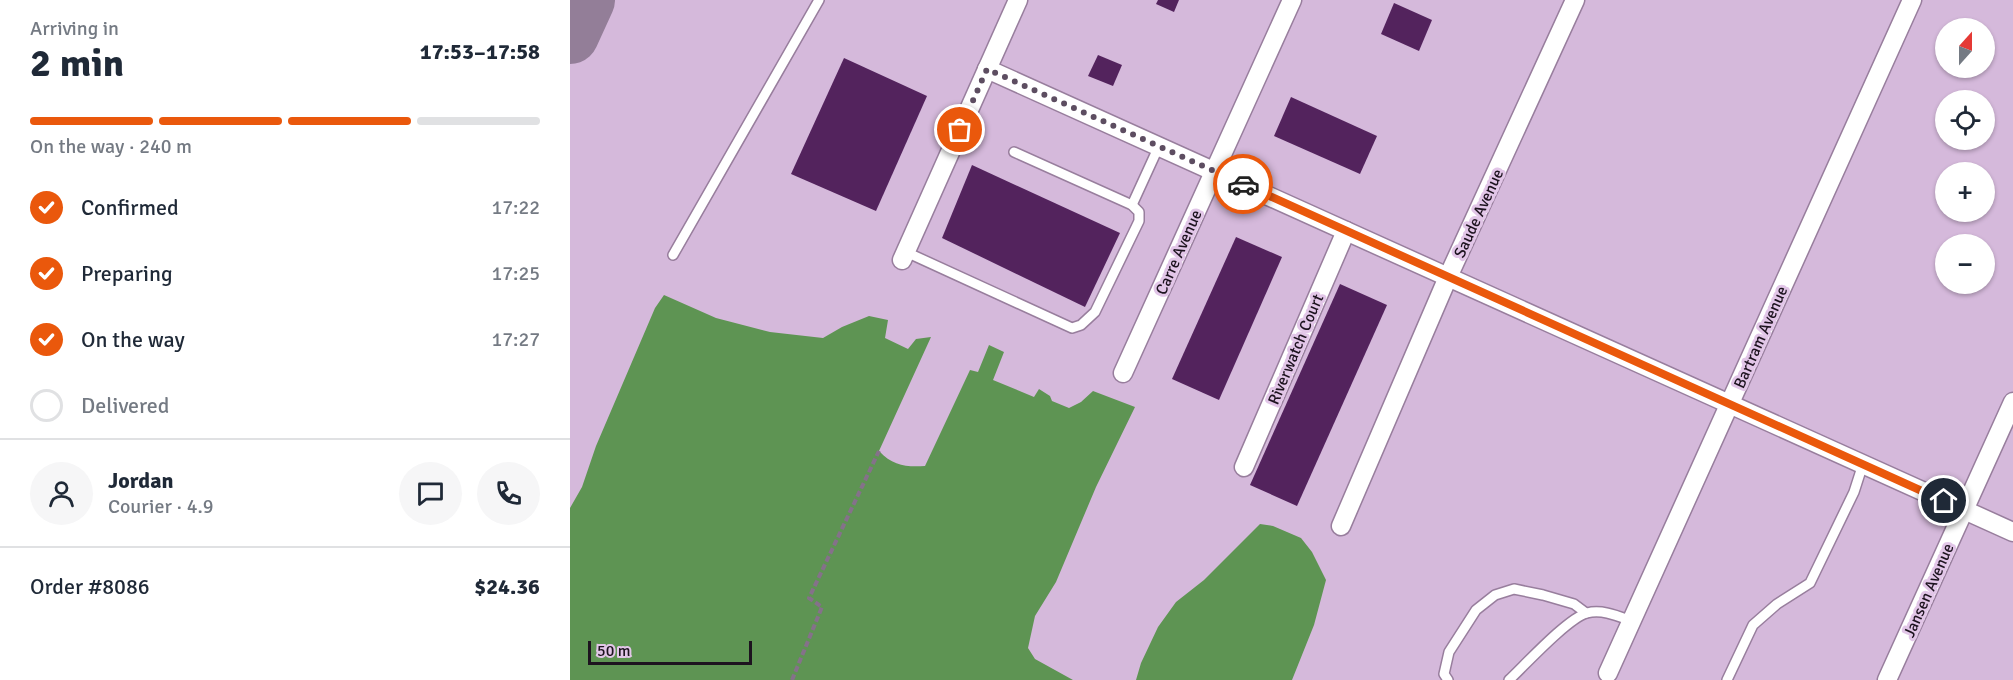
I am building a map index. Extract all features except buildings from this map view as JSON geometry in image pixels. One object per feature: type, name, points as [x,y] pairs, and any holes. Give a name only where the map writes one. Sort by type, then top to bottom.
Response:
[{"type":"street","points":[[904,256],[1018,0]]},
{"type":"street","name":"Carre Avenue","points":[[1123,373],[1292,0]]},
{"type":"street","name":"Saude Avenue","points":[[1341,526],[1448,277],[1575,0]]},
{"type":"street","name":"Bartram Avenue","points":[[1609,677],[1632,621],[1912,0]]},
{"type":"street","points":[[987,69],[2013,532]]},
{"type":"street","name":"Riverwatch Court","points":[[1244,467],[1346,231]]},
{"type":"street","name":"Jansen Avenue","points":[[1887,680],[2013,402]]},
{"type":"lane","points":[[673,255],[819,0]]},
{"type":"lane","points":[[1132,205],[1159,146]]},
{"type":"lane","points":[[904,256],[1072,328],[1081,325],[1095,312],[1139,222],[1139,212],[1132,205],[1014,152]]},
{"type":"lane","points":[[1727,680],[1753,625],[1777,604],[1809,583],[1854,492],[1863,464]]},
{"type":"lane","points":[[1448,680],[1444,674],[1449,652],[1476,610],[1495,595],[1515,589],[1574,604],[1586,613]]},
{"type":"lane","points":[[1509,680],[1561,630],[1586,613],[1609,612],[1632,621]]},
{"type":"path","points":[[792,680],[822,606],[809,598],[879,451]]},
{"type":"shaded area","points":[[664,295],[716,318],[770,332],[823,338],[869,316],[888,320],[885,338],[908,349],[916,339],[931,337],[879,451],[889,460],[900,464],[925,466],[970,370],[978,372],[989,345],[1004,352],[993,380],[1034,397],[1039,389],[1050,396],[1052,401],[1069,408],[1081,402],[1093,391],[1135,407],[1096,487],[1056,582],[1035,616],[1028,648],[1035,659],[1073,680],[570,680],[570,508],[582,487],[596,446],[655,308]]},
{"type":"shaded area","points":[[1260,524],[1273,526],[1301,538],[1312,552],[1326,580],[1314,625],[1292,680],[1136,680],[1141,663],[1158,627],[1176,602],[1204,580]]},
{"type":"taxiway","points":[[570,35],[586,0]]},
{"type":"way so far","points":[[960,130],[987,69],[1243,184]]},
{"type":"route","points":[[1243,184],[1944,501]]}]
